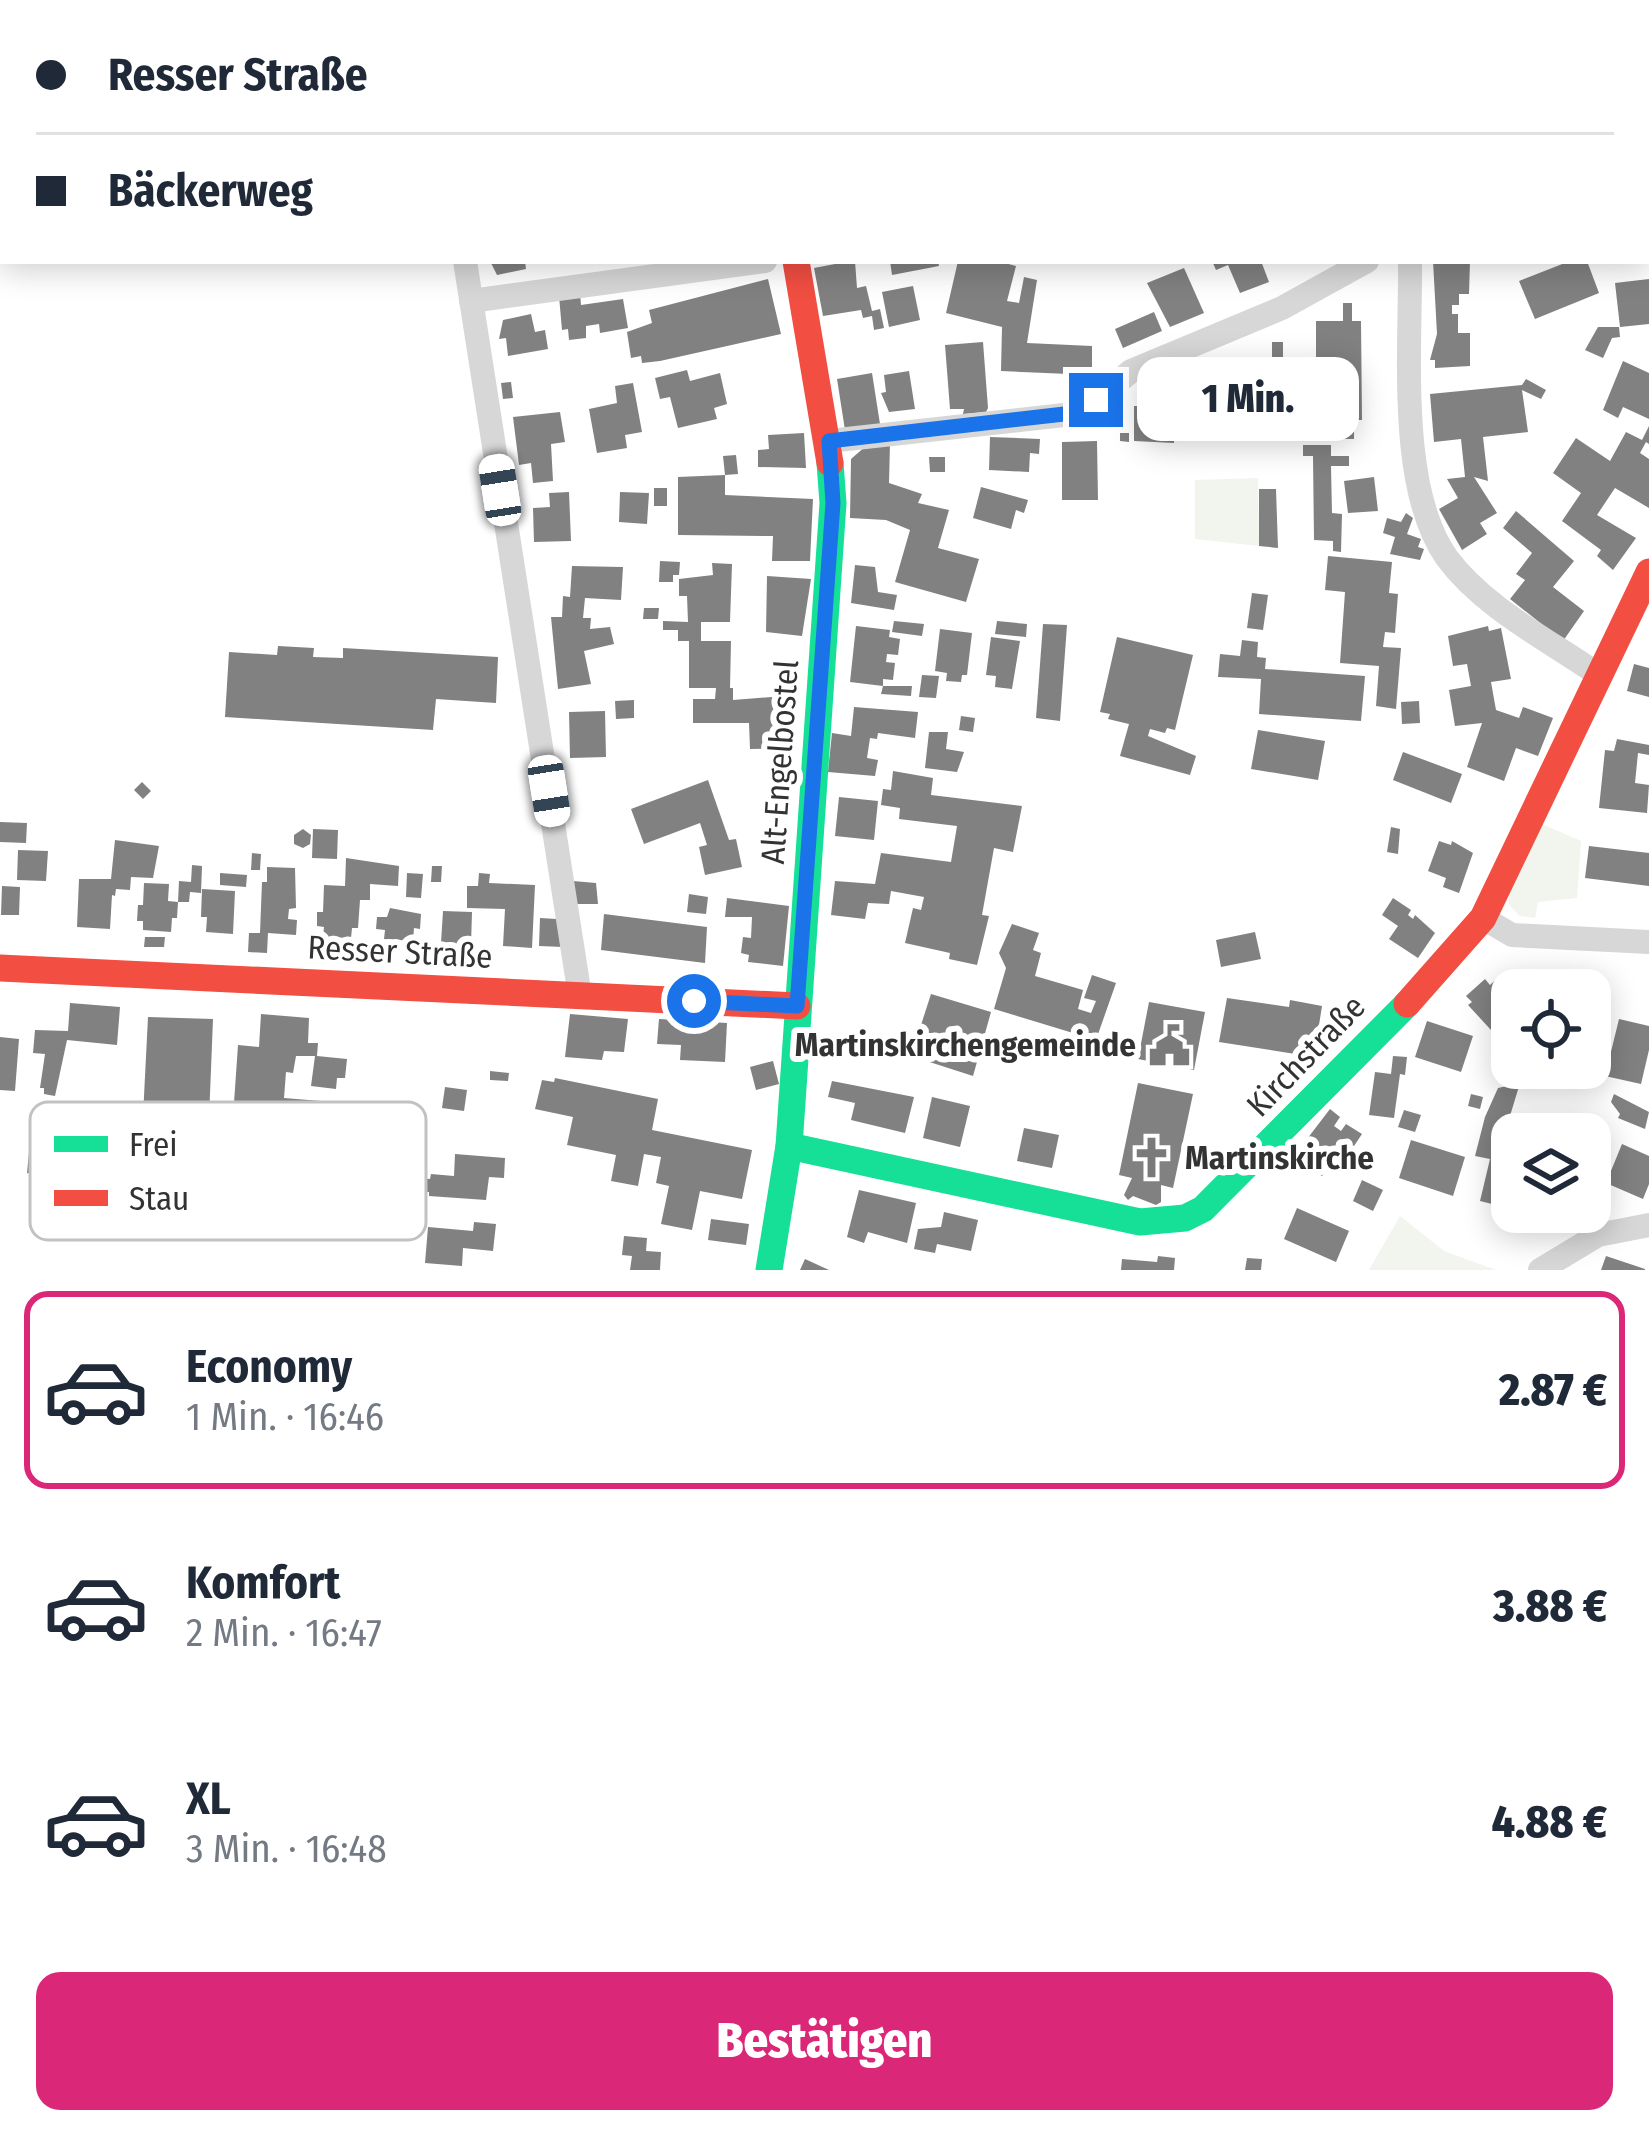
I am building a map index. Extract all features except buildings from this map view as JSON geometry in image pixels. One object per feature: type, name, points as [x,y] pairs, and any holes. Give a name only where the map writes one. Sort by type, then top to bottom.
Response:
[{"type":"street","points":[[465,264],[580,996]]},
{"type":"street","points":[[471,301],[743,264]]},
{"type":"street","name":"Alt-Engelbostel","points":[[770,1270],[789,1146],[833,503],[829,441],[797,264]]},
{"type":"street","points":[[829,441],[1073,413],[1087,408],[1131,371],[1282,308],[1362,264]]},
{"type":"street","points":[[1410,264],[1413,455],[1417,495],[1430,530],[1449,561],[1476,588],[1600,676]]},
{"type":"street","name":"Kirchstraße","points":[[789,1146],[1140,1222],[1185,1218],[1220,1197],[1435,976],[1483,918],[1649,572]]},
{"type":"street","points":[[1483,918],[1512,934],[1649,942]]},
{"type":"street","name":"Resser Straße","points":[[0,968],[797,1006]]},
{"type":"street","points":[[1540,1270],[1598,1235],[1649,1225]]},
{"type":"shaded area","points":[[1258,478],[1259,546],[1195,539],[1195,480]]},
{"type":"shaded area","points":[[1542,824],[1581,841],[1577,898],[1538,902],[1535,918],[1520,916],[1509,905],[1509,892]]},
{"type":"shaded area","points":[[1400,1216],[1444,1251],[1496,1270],[1369,1270]]},
{"type":"traffic: fast","points":[[769,1270],[789,1146],[833,503],[830,463]]},
{"type":"traffic: fast","points":[[789,1146],[1140,1222],[1185,1218],[1203,1209],[1407,1004]]},
{"type":"traffic: jam","points":[[797,264],[830,463]]},
{"type":"traffic: jam","points":[[1407,1004],[1483,918],[1649,572]]},
{"type":"traffic: jam","points":[[0,968],[797,1006]]},
{"type":"place","name":"Martinskirchengemeinde","points":[[1170,1045]]},
{"type":"place","name":"Martinskirche","points":[[1151,1158]]},
{"type":"route","points":[[694,1001],[797,1006],[833,503],[829,441],[1073,413],[1096,400]]}]
